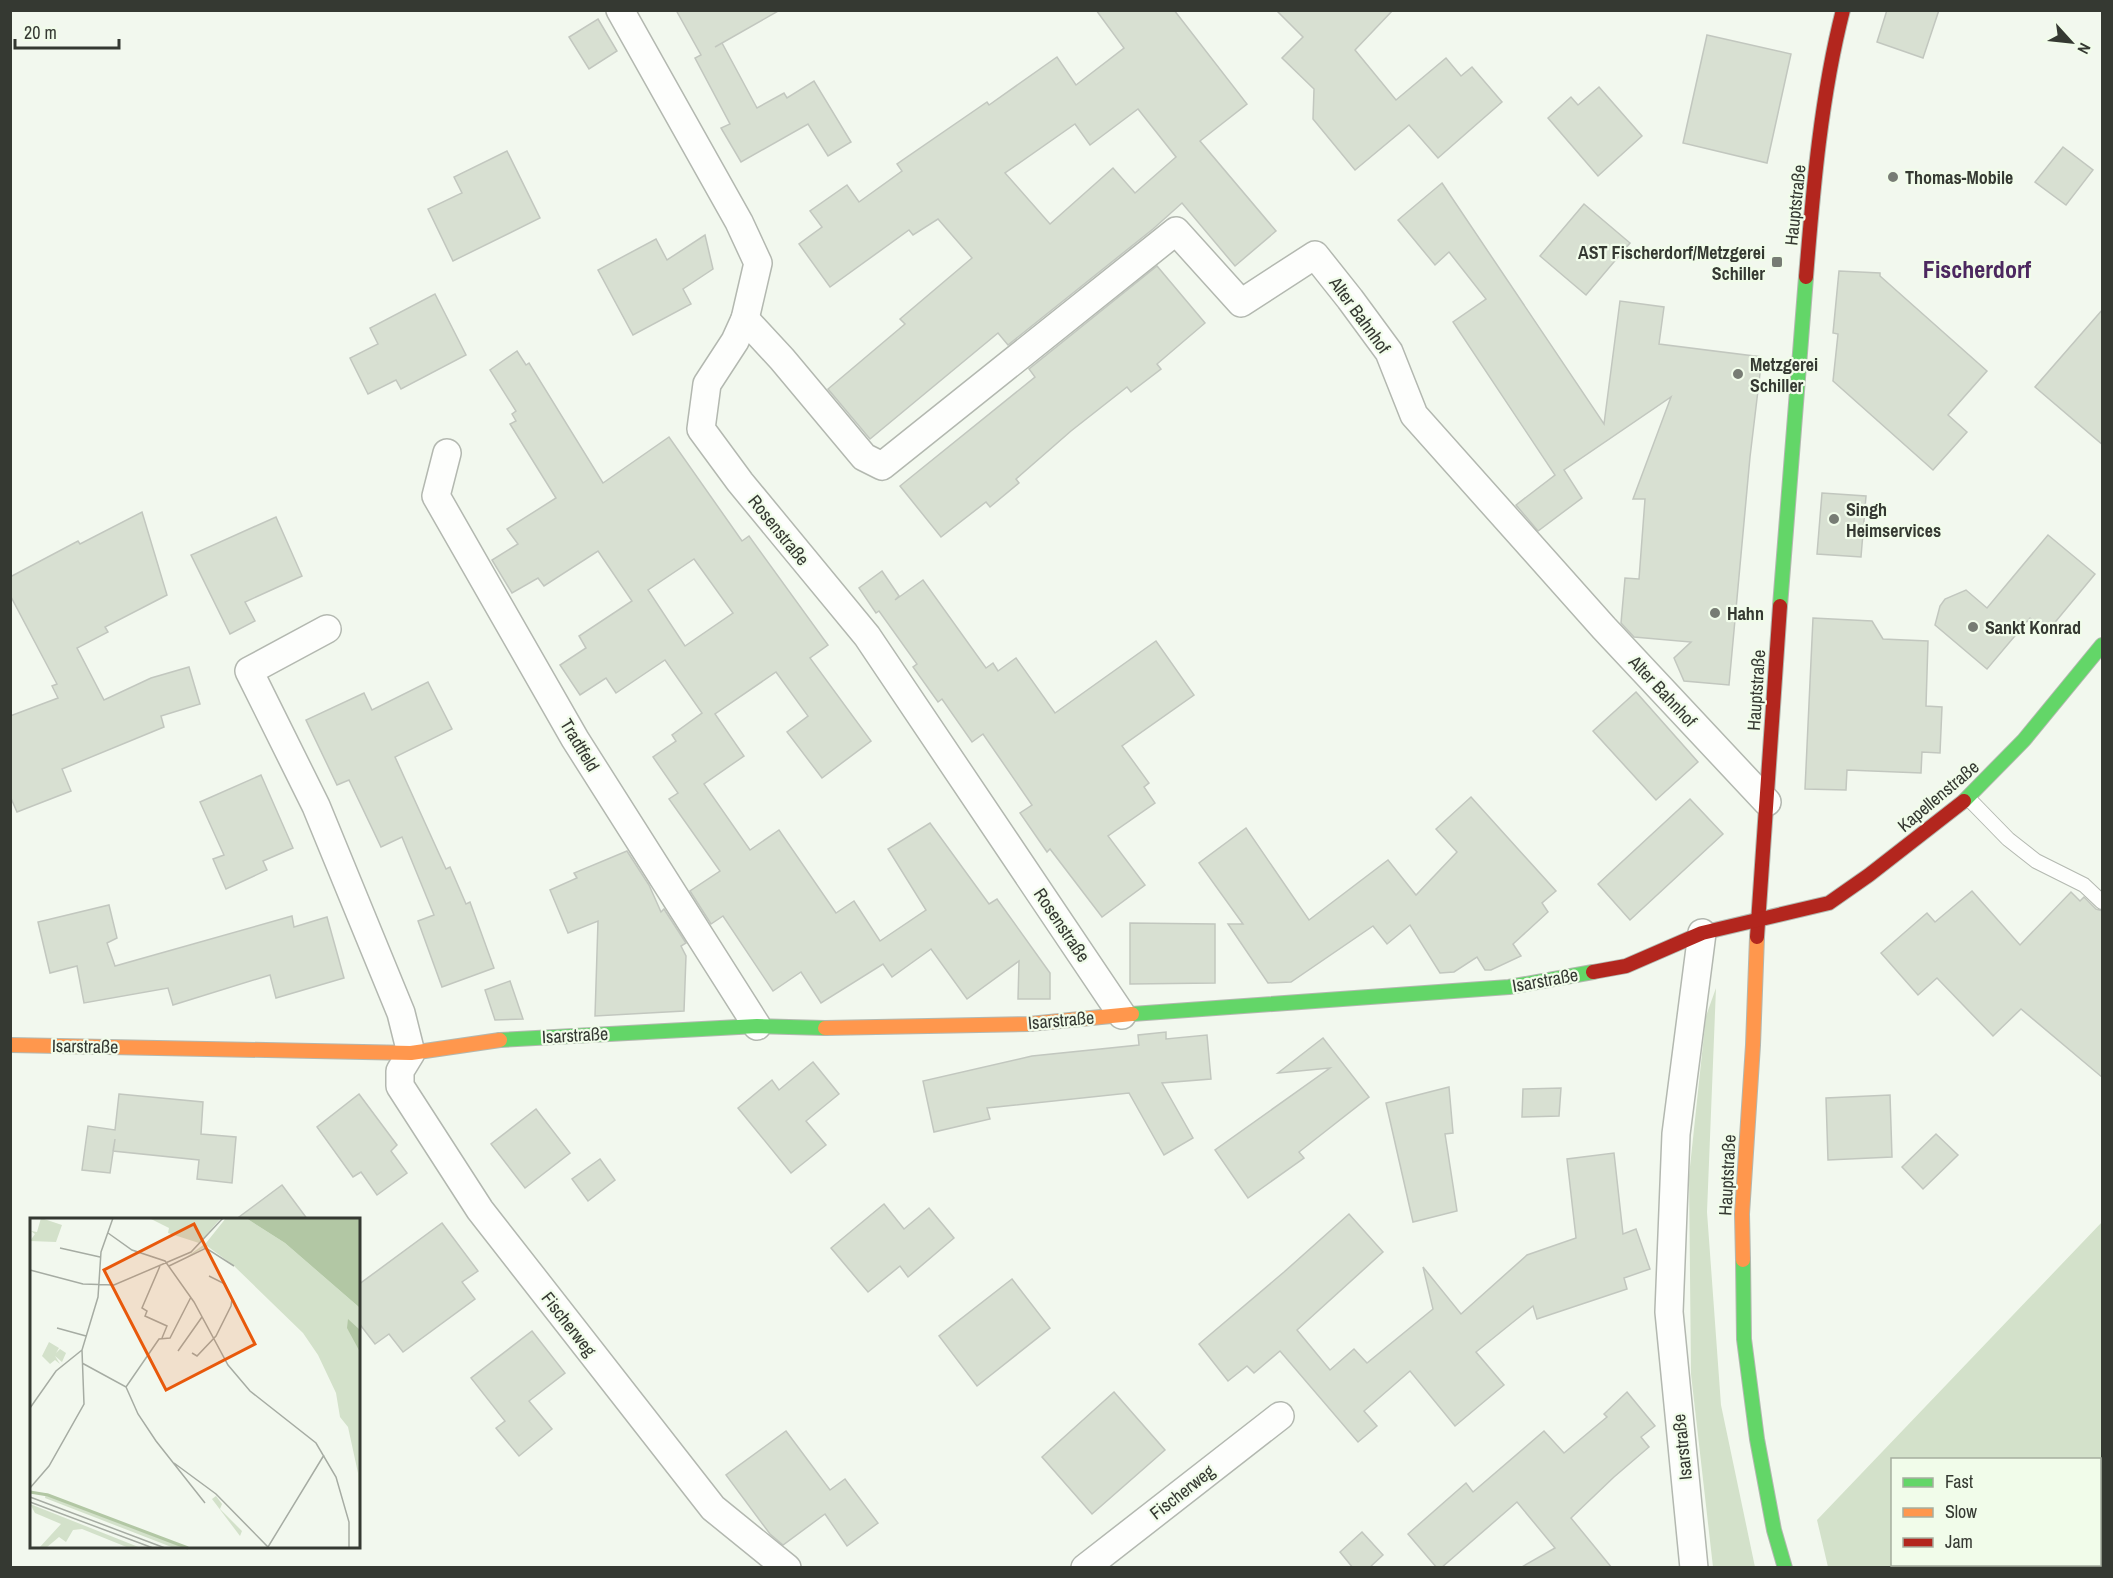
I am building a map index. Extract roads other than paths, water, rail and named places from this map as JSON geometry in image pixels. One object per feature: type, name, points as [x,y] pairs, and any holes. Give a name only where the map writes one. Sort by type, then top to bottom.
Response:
[{"type":"street","name":"Rosenstraße","points":[[620,10],[739,222],[758,263],[745,319],[735,341],[707,384],[701,429],[740,482],[867,636],[1122,1015]]},
{"type":"street","name":"Hauptstraße","points":[[1785,1568],[1774,1530],[1757,1439],[1744,1338],[1742,1214],[1753,1045],[1758,920],[1780,603],[1813,189],[1837,33],[1843,10]]},
{"type":"street","name":"Alter Bahnhof","points":[[745,319],[864,457],[882,466],[1176,231],[1241,303],[1315,255],[1389,352],[1414,415],[1604,628],[1767,802]]},
{"type":"street","name":"Tradtfeld","points":[[447,453],[436,496],[575,739],[757,1026]]},
{"type":"street","points":[[327,629],[249,671],[316,806],[401,1013],[411,1053]]},
{"type":"street","name":"Kapellenstraße","points":[[1758,920],[1829,903],[1968,798],[2024,740],[2103,645]]},
{"type":"street","name":"Isarstraße","points":[[10,1045],[411,1053],[508,1039],[757,1026],[817,1028],[1029,1024],[1122,1015],[1509,987],[1626,966],[1702,933],[1758,920]]},
{"type":"street","name":"Isarstraße","points":[[1694,1568],[1669,1312],[1676,1134],[1702,933]]},
{"type":"street","name":"Fischerweg","points":[[411,1053],[400,1071],[400,1086],[480,1210],[713,1508],[787,1568]]},
{"type":"street","name":"Fischerweg","points":[[1084,1568],[1280,1416]]},
{"type":"lane","points":[[1968,798],[2008,839],[2036,861],[2084,885],[2103,902]]},
{"type":"place","name":"Thomas-Mobile","points":[[1893,177]]},
{"type":"place","name":"AST Fischerdorf/Metzgerei Schiller","points":[[1777,262]]},
{"type":"place","name":"Metzgerei Schiller","points":[[1738,374]]},
{"type":"place","name":"Singh Heimservices","points":[[1834,519]]},
{"type":"place","name":"Hahn","points":[[1715,613]]},
{"type":"place","name":"Sankt Konrad","points":[[1973,627]]},
{"type":"district","name":"Fischerdorf","points":[[1977,269]]}]
